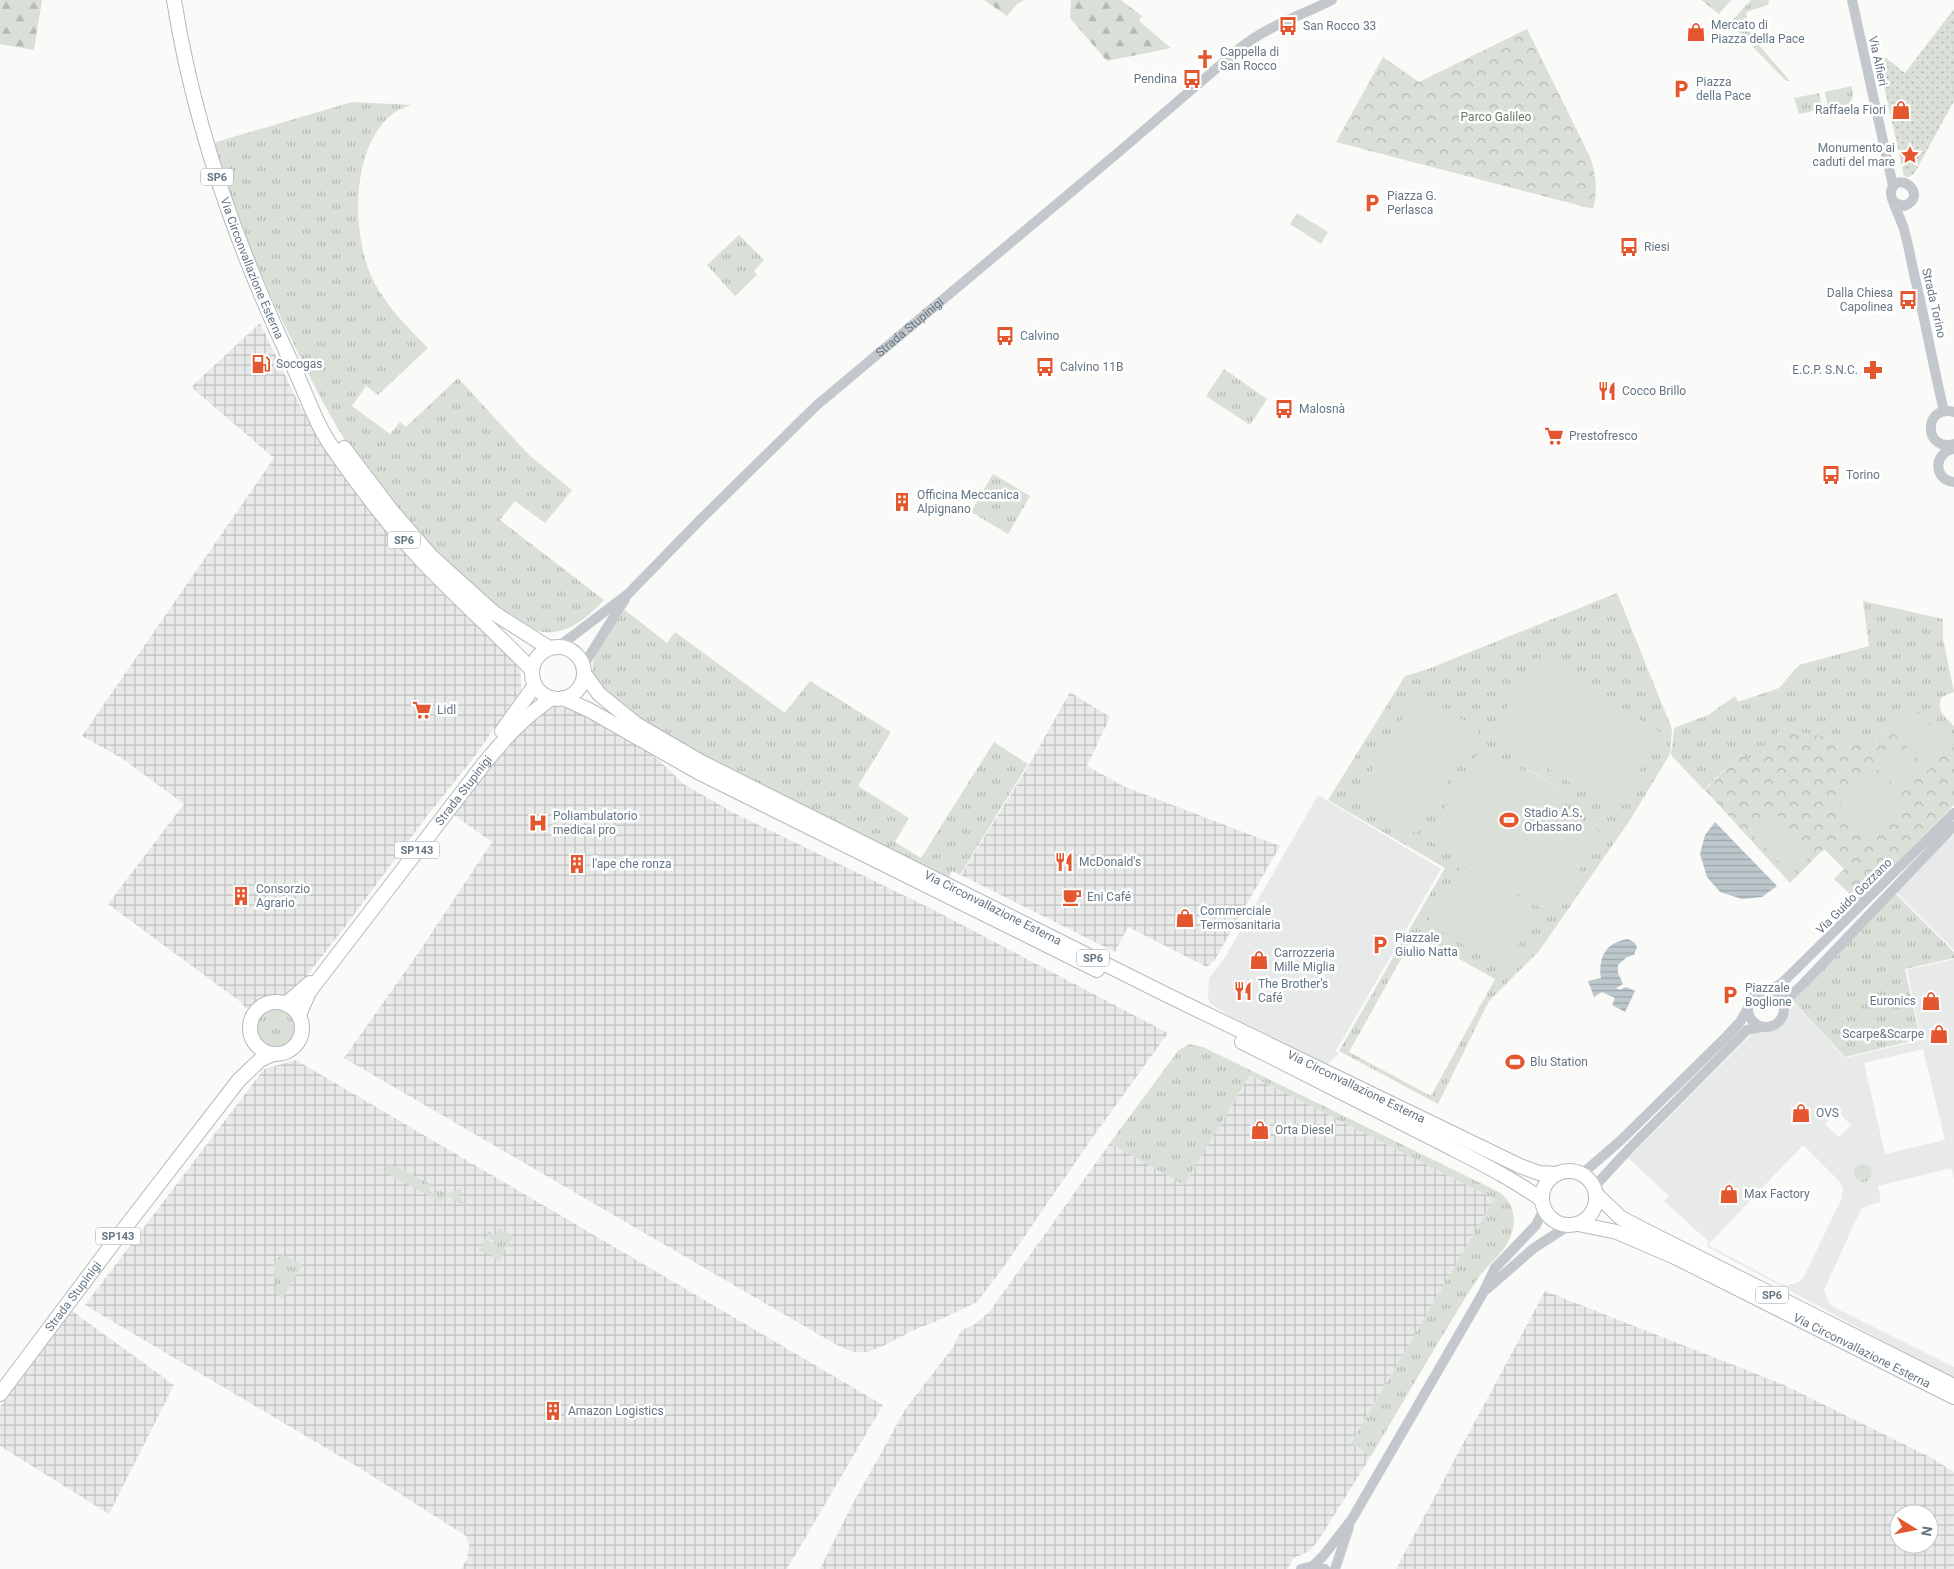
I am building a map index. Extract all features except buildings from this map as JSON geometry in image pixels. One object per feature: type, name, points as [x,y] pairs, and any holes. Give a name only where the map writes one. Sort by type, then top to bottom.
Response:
[{"type":"main road","name":"Via Circonvallazione Esterna","points":[[174,0],[196,106],[230,216],[274,326],[331,446],[385,519],[426,565],[532,670]]},
{"type":"main road","name":"Via Circonvallazione Esterna","points":[[304,388],[338,440],[391,510],[432,558],[494,613],[554,647],[574,652],[599,694],[636,724],[701,762],[1383,1102],[1539,1173],[1557,1174],[1565,1171],[1574,1171],[1582,1174],[1590,1180],[1595,1191],[1621,1218],[1952,1394]]},
{"type":"main road","points":[[535,685],[532,670],[537,657],[554,647]]},
{"type":"main road","points":[[558,698],[578,689],[582,682],[583,669]]},
{"type":"main road","name":"Via Circonvallazione Esterna","points":[[535,685],[539,691],[591,711],[698,772],[783,815],[1379,1110],[1521,1185],[1543,1205],[1553,1221],[1617,1232],[1675,1257],[1952,1394]]},
{"type":"main road","name":"Strada Stupinigi","points":[[239,1080],[251,1052],[253,1040],[250,1026],[255,1013],[272,1002],[286,1004],[306,988],[535,685]]},
{"type":"main road","name":"Strada Stupinigi","points":[[0,1394],[239,1080],[260,1060],[273,1054],[285,1052],[298,1042],[302,1027],[299,1015],[309,992],[483,765],[508,735],[530,713],[558,698]]},
{"type":"main road","points":[[286,1004],[299,1015]]},
{"type":"main road","points":[[253,1040],[258,1047],[273,1054]]},
{"type":"main road","points":[[1543,1205],[1543,1191],[1546,1184],[1557,1174]]},
{"type":"main road","points":[[1573,1225],[1585,1221],[1595,1209],[1595,1191]]},
{"type":"street","name":"Strada Stupinigi","points":[[554,647],[628,594],[817,405],[1252,38],[1271,27],[1332,0]]},
{"type":"street","name":"Via Alfieri","points":[[1852,0],[1893,186]]},
{"type":"street","points":[[1903,182],[1911,187],[1913,196],[1908,204],[1902,206],[1895,204],[1890,195],[1893,186],[1903,182]]},
{"type":"street","name":"Strada Torino","points":[[1895,204],[1904,230],[1949,412]]},
{"type":"street","name":"Strada Torino","points":[[1904,230],[1908,204]]},
{"type":"street","points":[[1949,412],[1936,415],[1931,425],[1933,438],[1943,449],[1954,450]]},
{"type":"street","points":[[1954,444],[1943,449],[1938,470],[1944,479],[1954,482]]},
{"type":"street","name":"Strada Stupinigi","points":[[583,669],[628,594]]},
{"type":"street","name":"Via Guido Gozzano","points":[[1768,991],[1782,983],[1803,964],[1954,813]]},
{"type":"street","name":"Via Guido Gozzano","points":[[1783,1003],[1954,826]]},
{"type":"street","points":[[1582,1174],[1620,1141],[1740,1022],[1751,998],[1768,991],[1777,995],[1784,1008],[1781,1019],[1772,1026],[1761,1026],[1747,1030],[1630,1148],[1595,1191]]},
{"type":"street","points":[[1748,1008],[1751,1020],[1761,1026]]},
{"type":"street","points":[[1313,1566],[1352,1519],[1499,1263],[1536,1225],[1543,1205]]},
{"type":"street","points":[[1482,1293],[1534,1248],[1573,1225]]},
{"type":"street","points":[[1335,1569],[1352,1519]]},
{"type":"street","points":[[1301,1569],[1313,1566],[1324,1569]]},
{"type":"shaded area","points":[[260,323],[298,402],[325,450],[380,523],[518,664],[521,676],[521,690],[472,760],[427,816],[301,983],[290,993],[257,1000],[247,1009],[238,1000],[108,904],[184,804],[123,759],[82,736],[274,458],[191,387]]},
{"type":"shaded area","points":[[1070,692],[1110,717],[1087,766],[1123,786],[1280,846],[1214,961],[1207,967],[1128,927],[1115,952],[961,875],[1029,765]]},
{"type":"shaded area","points":[[553,706],[572,709],[598,722],[654,756],[685,785],[736,814],[930,908],[1168,1033],[1090,1141],[1003,1268],[977,1302],[868,1352],[853,1352],[835,1344],[344,1058],[419,952],[492,842],[454,815],[509,741],[543,709]]},
{"type":"shaded area","points":[[1318,795],[1441,869],[1336,1051],[1339,1054],[1328,1064],[1229,1016],[1210,1003],[1208,997],[1209,978],[1224,959]]},
{"type":"shaded area","points":[[1715,822],[1777,886],[1762,897],[1742,899],[1720,892],[1707,877],[1700,854],[1705,835]]},
{"type":"shaded area","points":[[1954,834],[1954,950],[1897,893]]},
{"type":"shaded area","points":[[1628,939],[1635,943],[1637,947],[1634,955],[1627,957],[1618,965],[1618,973],[1623,984],[1616,988],[1620,990],[1626,987],[1635,991],[1625,1012],[1612,1005],[1615,998],[1602,992],[1594,997],[1588,981],[1601,978],[1602,957],[1609,947],[1614,943]]},
{"type":"shaded area","points":[[1954,959],[1954,1178],[1951,1168],[1878,1186],[1881,1202],[1861,1209],[1824,1290],[1828,1301],[1833,1307],[1954,1367],[1954,1379],[1706,1246],[1709,1242],[1664,1201],[1669,1196],[1628,1158],[1756,1030],[1769,1030],[1779,1026],[1785,1015],[1785,1004],[1790,999],[1845,1058],[1921,1040],[1907,970]],"holes":[[[1923,1049],[1945,1140],[1885,1154],[1864,1063]],[[1837,1111],[1851,1125],[1839,1137],[1825,1124]],[[1803,1145],[1841,1183],[1843,1190],[1842,1198],[1804,1276],[1799,1282],[1788,1285],[1781,1284],[1708,1245]]]},
{"type":"shaded area","points":[[296,1060],[883,1405],[787,1569],[461,1569],[467,1559],[469,1545],[466,1536],[363,1470],[85,1305],[264,1069]]},
{"type":"shaded area","points":[[1250,1075],[1494,1199],[1351,1443],[1371,1456],[1318,1541],[1309,1551],[1294,1558],[1287,1569],[820,1569],[852,1505],[906,1408],[954,1346],[961,1330],[974,1325],[990,1311],[1110,1143],[1184,1185]]},
{"type":"shaded area","points":[[1545,1291],[1782,1384],[1930,1457],[1954,1472],[1954,1569],[1396,1569]]},
{"type":"shaded area","points":[[72,1311],[174,1385],[109,1514],[0,1446],[0,1407]]},
{"type":"green space","points":[[0,0],[42,0],[34,50],[0,44]]},
{"type":"green space","points":[[984,0],[1024,0],[1017,4],[1007,16]]},
{"type":"green space","points":[[1071,0],[1121,0],[1142,16],[1139,21],[1171,48],[1107,61],[1070,18]]},
{"type":"green space","points":[[1701,0],[1731,0],[1719,14]]},
{"type":"green space","points":[[1751,0],[1769,0],[1768,5],[1746,12],[1750,35],[1790,81],[1786,81],[1730,23]]},
{"type":"green space","points":[[1954,9],[1954,101],[1914,174],[1908,177],[1904,176],[1878,59],[1882,55],[1905,73]]},
{"type":"green space","name":"Parco Galileo","points":[[1527,29],[1590,157],[1596,183],[1593,209],[1336,142],[1383,57],[1419,82]]},
{"type":"green space","points":[[1852,86],[1853,95],[1850,104],[1828,108],[1825,92]]},
{"type":"green space","points":[[1819,93],[1822,109],[1799,114],[1794,98]]},
{"type":"green space","points":[[352,102],[412,105],[394,113],[380,128],[369,146],[362,168],[358,216],[366,261],[378,290],[405,325],[428,348],[378,395],[366,386],[352,406],[390,434],[400,422],[406,427],[458,378],[529,455],[572,490],[545,523],[515,501],[500,520],[604,600],[584,618],[567,629],[550,632],[534,630],[503,612],[435,549],[386,495],[343,437],[326,407],[283,322],[251,251],[213,143]]},
{"type":"green space","points":[[1297,213],[1328,232],[1321,244],[1290,224]]},
{"type":"green space","points":[[739,235],[764,260],[754,271],[757,275],[735,296],[707,265]]},
{"type":"green space","points":[[1224,369],[1267,399],[1250,425],[1206,396]]},
{"type":"green space","points":[[993,474],[1030,496],[1008,534],[971,512]]},
{"type":"green space","points":[[1617,593],[1672,729],[1670,754],[1630,820],[1539,951],[1489,1001],[1438,1104],[1339,1051],[1445,868],[1328,800],[1405,676],[1428,669]],"holes":[[[1481,746],[1527,773],[1530,770],[1568,793],[1559,807]],[[1415,934],[1495,979],[1431,1096],[1349,1052]]]},
{"type":"green space","points":[[1863,601],[1943,619],[1943,639],[1954,692],[1942,697],[1940,709],[1954,726],[1954,748],[1913,706],[1889,731],[1861,743],[1782,729],[1750,761],[1741,753],[1704,790],[1671,755],[1674,728],[1708,715],[1735,696],[1738,702],[1779,688],[1799,665],[1869,646]]},
{"type":"green space","points":[[625,610],[667,643],[675,632],[785,713],[810,681],[891,732],[858,786],[909,818],[895,842],[921,858],[994,742],[1028,764],[960,875],[952,871],[948,880],[705,760],[659,733],[616,702],[595,680],[593,662],[601,643]]},
{"type":"green space","points":[[1537,657],[1662,733],[1616,810],[1491,734]]},
{"type":"green space","points":[[1418,692],[1480,730],[1416,834],[1356,797]]},
{"type":"green space","points":[[1913,706],[1954,748],[1954,805],[1858,902],[1834,879],[1844,869],[1824,849],[1790,883],[1705,790],[1741,753],[1750,760],[1782,729],[1861,743],[1889,731]]},
{"type":"green space","points":[[1914,709],[1951,747],[1929,770],[1892,732]]},
{"type":"green space","name":"Stadio A.S. Orbassano","points":[[1482,746],[1527,773],[1529,770],[1568,793],[1560,807],[1602,833],[1552,915],[1426,839]]},
{"type":"green space","points":[[1895,748],[1921,774],[1902,793],[1876,768]]},
{"type":"green space","points":[[1868,767],[1902,802],[1869,834],[1835,799]]},
{"type":"green space","points":[[1774,812],[1814,852],[1791,874],[1752,834]]},
{"type":"green space","points":[[1461,866],[1538,912],[1504,969],[1427,923]]},
{"type":"green space","points":[[1896,894],[1954,952],[1954,958],[1905,969],[1920,1039],[1845,1057],[1790,998]]},
{"type":"green space","points":[[272,1008],[280,1008],[287,1011],[293,1017],[296,1028],[293,1039],[287,1045],[280,1048],[272,1048],[265,1045],[259,1039],[256,1032],[256,1024],[259,1017],[265,1011]]},
{"type":"green space","points":[[1189,1044],[1203,1047],[1499,1192],[1511,1206],[1514,1224],[1508,1242],[1501,1253],[1478,1278],[1371,1456],[1351,1443],[1494,1199],[1250,1075],[1184,1185],[1110,1143],[1178,1051]]},
{"type":"green space","points":[[1863,1164],[1869,1167],[1872,1173],[1869,1179],[1863,1182],[1857,1179],[1854,1173],[1857,1167]]},
{"type":"green space","points":[[388,1165],[396,1166],[431,1185],[429,1190],[435,1195],[437,1190],[448,1194],[462,1188],[460,1197],[466,1206],[446,1195],[440,1202],[383,1171]]},
{"type":"green space","points":[[499,1228],[513,1236],[499,1261],[479,1250],[485,1239],[497,1245],[498,1243],[487,1237],[489,1232],[496,1235]]},
{"type":"green space","points":[[283,1255],[302,1265],[283,1298],[275,1294],[274,1267],[278,1258]]},
{"type":"place","name":"San Rocco 33","points":[[1288,26]]},
{"type":"place","name":"Mercato di Piazza della Pace","points":[[1696,32]]},
{"type":"place","name":"Cappella di San Rocco","points":[[1205,59]]},
{"type":"place","name":"Pendina","points":[[1192,79]]},
{"type":"place","name":"Piazza della Pace","points":[[1681,89]]},
{"type":"place","name":"Raffaela Fiori","points":[[1901,110]]},
{"type":"place","name":"Monumento ai caduti del mare","points":[[1910,155]]},
{"type":"place","name":"Piazza G. Perlasca","points":[[1372,203]]},
{"type":"place","name":"Riesi","points":[[1629,247]]},
{"type":"place","name":"Dalla Chiesa Capolinea","points":[[1908,300]]},
{"type":"place","name":"Calvino","points":[[1005,336]]},
{"type":"place","name":"Socogas","points":[[261,364]]},
{"type":"place","name":"Calvino 11B","points":[[1045,367]]},
{"type":"place","name":"E.C.P. S.N.C.","points":[[1873,370]]},
{"type":"place","name":"Cocco Brillo","points":[[1607,391]]},
{"type":"place","name":"Malosnà","points":[[1284,409]]},
{"type":"place","name":"Prestofresco","points":[[1554,436]]},
{"type":"place","name":"Torino","points":[[1831,475]]},
{"type":"place","name":"Officina Meccanica Alpignano","points":[[902,502]]},
{"type":"place","name":"Lidl","points":[[422,710]]},
{"type":"place","name":"Stadio A.S. Orbassano","points":[[1509,820]]},
{"type":"place","name":"Poliambulatorio medical pro","points":[[538,823]]},
{"type":"place","name":"McDonald's","points":[[1064,862]]},
{"type":"place","name":"l'ape che ronza","points":[[577,864]]},
{"type":"place","name":"Consorzio Agrario","points":[[241,896]]},
{"type":"place","name":"Eni Café","points":[[1072,897]]},
{"type":"place","name":"Commerciale Termosanitaria","points":[[1185,918]]},
{"type":"place","name":"Piazzale Giulio Natta","points":[[1380,945]]},
{"type":"place","name":"Carrozzeria Mille Miglia","points":[[1259,960]]},
{"type":"place","name":"The Brother's Café","points":[[1243,991]]},
{"type":"place","name":"Piazzale Boglione","points":[[1730,995]]},
{"type":"place","name":"Euronics","points":[[1931,1001]]},
{"type":"place","name":"Scarpe&Scarpe","points":[[1939,1034]]},
{"type":"place","name":"Blu Station","points":[[1515,1062]]},
{"type":"place","name":"OVS","points":[[1801,1113]]},
{"type":"place","name":"Orta Diesel","points":[[1260,1130]]},
{"type":"place","name":"Max Factory","points":[[1729,1194]]},
{"type":"place","name":"Amazon Logistics","points":[[553,1411]]}]
